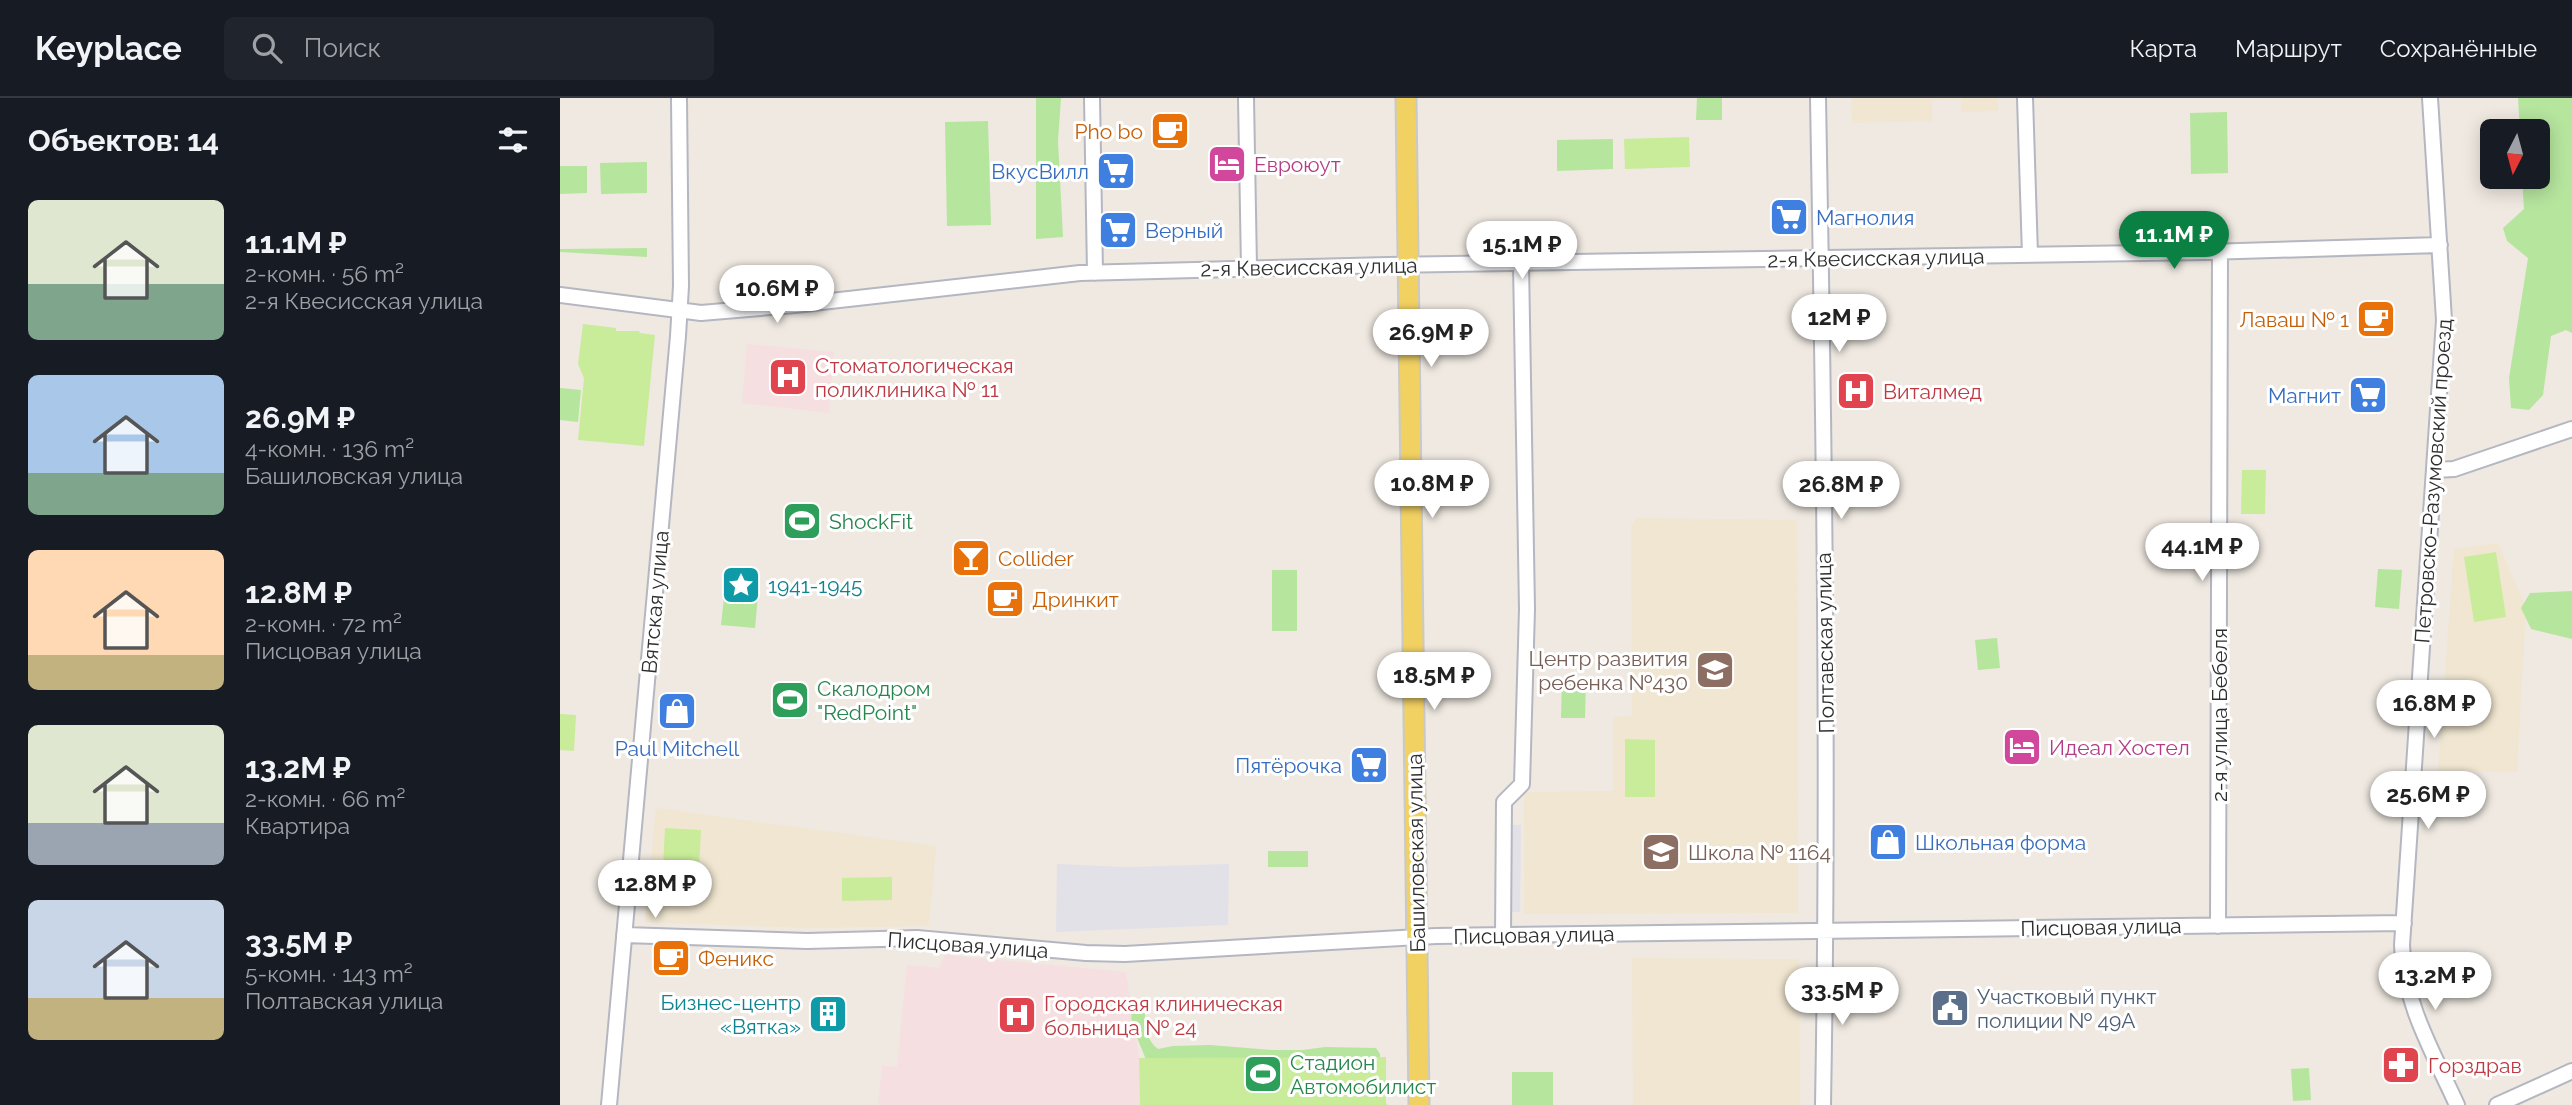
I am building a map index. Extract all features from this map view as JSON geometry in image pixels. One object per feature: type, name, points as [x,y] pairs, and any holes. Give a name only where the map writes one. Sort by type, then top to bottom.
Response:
[{"type":"main road","name":"Башиловская улица","points":[[1406,98],[1419,1105]]},
{"type":"street","name":"Вятская улица","points":[[609,1105],[679,312],[679,98]]},
{"type":"street","points":[[1092,98],[1095,273]]},
{"type":"street","points":[[1246,98],[1249,268]]},
{"type":"street","name":"Полтавская улица","points":[[1818,98],[1826,930],[1823,1105]]},
{"type":"street","points":[[2025,98],[2030,255]]},
{"type":"street","name":"Петровско-Разумовский проезд","points":[[2430,98],[2444,320],[2402,968],[2406,988],[2457,1105]]},
{"type":"street","name":"2-я Квесисская улица","points":[[560,295],[701,313],[1095,273],[1409,265],[2220,252],[2440,244]]},
{"type":"street","name":"2-я улица Бебеля","points":[[2218,926],[2220,252]]},
{"type":"street","points":[[1503,936],[1504,802],[1522,784],[1527,622],[1521,264]]},
{"type":"street","points":[[2435,470],[2454,469],[2572,429]]},
{"type":"street","name":"Писцовая улица","points":[[624,935],[807,942],[916,939],[1125,954],[1418,937],[2404,923]]},
{"type":"street","points":[[2497,1105],[2572,1071]]},
{"type":"shaded area","points":[[1851,98],[1998,98],[1998,111],[1961,112],[1961,99],[1932,100],[1932,121],[1852,123]]},
{"type":"shaded area","name":"Стоматологическая поликлиника № 11","points":[[747,344],[834,352],[829,413],[742,403]]},
{"type":"shaded area","points":[[1636,518],[1797,520],[1798,913],[1524,914],[1524,792],[1613,791],[1613,717],[1632,716],[1631,526]]},
{"type":"shaded area","points":[[2498,543],[2526,608],[2517,772],[2438,770],[2454,549]]},
{"type":"shaded area","points":[[656,808],[936,846],[929,926],[807,928],[645,922]]},
{"type":"shaded area","points":[[1510,825],[1521,825],[1520,912],[1510,912]]},
{"type":"shaded area","points":[[1057,864],[1127,867],[1229,864],[1228,925],[1056,932]]},
{"type":"shaded area","name":"Городская клиническая больница № 24","points":[[945,955],[1126,972],[1139,1058],[1140,1105],[878,1105],[882,1066],[897,1067],[907,965],[939,968]]},
{"type":"shaded area","points":[[1632,958],[1799,959],[1800,1105],[1633,1105]]},
{"type":"green space","points":[[1036,98],[1061,98],[1058,141],[1063,237],[1036,239]]},
{"type":"green space","points":[[1697,98],[1722,98],[1722,120],[1696,120]]},
{"type":"green space","points":[[2518,98],[2572,98],[2572,333],[2566,330],[2551,336],[2543,395],[2529,410],[2511,408],[2509,378],[2528,258],[2507,241],[2503,228],[2524,209],[2523,189],[2550,189],[2550,119],[2519,119]]},
{"type":"green space","points":[[2227,112],[2228,173],[2191,174],[2190,113]]},
{"type":"green space","points":[[988,121],[991,225],[947,226],[945,122]]},
{"type":"green space","points":[[1689,137],[1690,167],[1625,169],[1624,139]]},
{"type":"green space","points":[[1613,139],[1613,169],[1557,171],[1557,140]]},
{"type":"green space","points":[[647,162],[647,193],[601,194],[600,163]]},
{"type":"green space","points":[[560,166],[587,166],[587,193],[560,194]]},
{"type":"green space","points":[[647,248],[647,257],[560,252],[560,249]]},
{"type":"green space","points":[[583,324],[655,335],[644,446],[578,440],[584,378],[578,364]]},
{"type":"green space","points":[[560,388],[581,390],[578,422],[560,420]]},
{"type":"green space","points":[[2242,470],[2266,470],[2265,514],[2241,514]]},
{"type":"green space","points":[[2496,552],[2506,617],[2474,622],[2464,557]]},
{"type":"green space","points":[[2378,569],[2402,570],[2399,609],[2375,607]]},
{"type":"green space","points":[[727,570],[760,574],[755,628],[721,625]]},
{"type":"green space","points":[[1272,570],[1297,570],[1297,631],[1272,631]]},
{"type":"green space","points":[[2572,591],[2572,639],[2531,629],[2521,608],[2530,593]]},
{"type":"green space","points":[[1997,638],[2000,668],[1978,670],[1975,640]]},
{"type":"green space","points":[[1562,679],[1586,679],[1585,718],[1561,718]]},
{"type":"green space","points":[[560,714],[576,715],[574,751],[560,750]]},
{"type":"green space","points":[[1625,739],[1655,740],[1655,797],[1625,797]]},
{"type":"green space","points":[[665,828],[701,830],[698,890],[662,888]]},
{"type":"green space","points":[[1268,851],[1308,851],[1308,867],[1268,867]]},
{"type":"green space","points":[[892,877],[892,900],[842,901],[842,878]]},
{"type":"green space","name":"Стадион Автомобилист","points":[[1137,1007],[1145,1009],[1148,1036],[1158,1049],[1210,1045],[1273,1050],[1376,1048],[1380,1054],[1380,1091],[1387,1105],[1367,1105],[1151,1072],[1132,1025],[1131,1011]]},
{"type":"green space","name":"Стадион Автомобилист","points":[[1386,1057],[1386,1105],[1140,1105],[1139,1058]]},
{"type":"green space","points":[[2309,1068],[2311,1100],[2293,1101],[2291,1069]]},
{"type":"green space","points":[[1512,1072],[1553,1072],[1553,1105],[1512,1105]]},
{"type":"place","name":"Pho bo","points":[[1170,131]]},
{"type":"place","name":"Евроюут","points":[[1227,164]]},
{"type":"place","name":"ВкусВилл","points":[[1116,171]]},
{"type":"place","name":"Магнолия","points":[[1789,217]]},
{"type":"place","name":"Верный","points":[[1118,230]]},
{"type":"place","name":"Лаваш № 1","points":[[2376,319]]},
{"type":"place","name":"Стоматологическая поликлиника № 11","points":[[788,377]]},
{"type":"place","name":"Виталмед","points":[[1856,391]]},
{"type":"place","name":"Магнит","points":[[2368,395]]},
{"type":"place","name":"ShockFit","points":[[802,521]]},
{"type":"place","name":"Collider","points":[[971,558]]},
{"type":"place","name":"1941-1945","points":[[741,585]]},
{"type":"place","name":"Дринкит","points":[[1005,599]]},
{"type":"place","name":"Центр развития ребенка №430","points":[[1715,670]]},
{"type":"place","name":"Скалодром \"RedPoint\"","points":[[790,700]]},
{"type":"place","name":"Paul Mitchell","points":[[677,711]]},
{"type":"place","name":"Идеал Хостел","points":[[2022,747]]},
{"type":"place","name":"Пятёрочка","points":[[1369,765]]},
{"type":"place","name":"Школьная форма","points":[[1888,842]]},
{"type":"place","name":"Школа № 1164","points":[[1661,852]]},
{"type":"place","name":"Феникс","points":[[671,958]]},
{"type":"place","name":"Участковый пункт полиции № 49А","points":[[1950,1008]]},
{"type":"place","name":"Бизнес-центр «Вятка»","points":[[828,1014]]},
{"type":"place","name":"Городская клиническая больница № 24","points":[[1017,1015]]},
{"type":"place","name":"Горздрав","points":[[2401,1065]]},
{"type":"place","name":"Стадион Автомобилист","points":[[1263,1074]]}]
